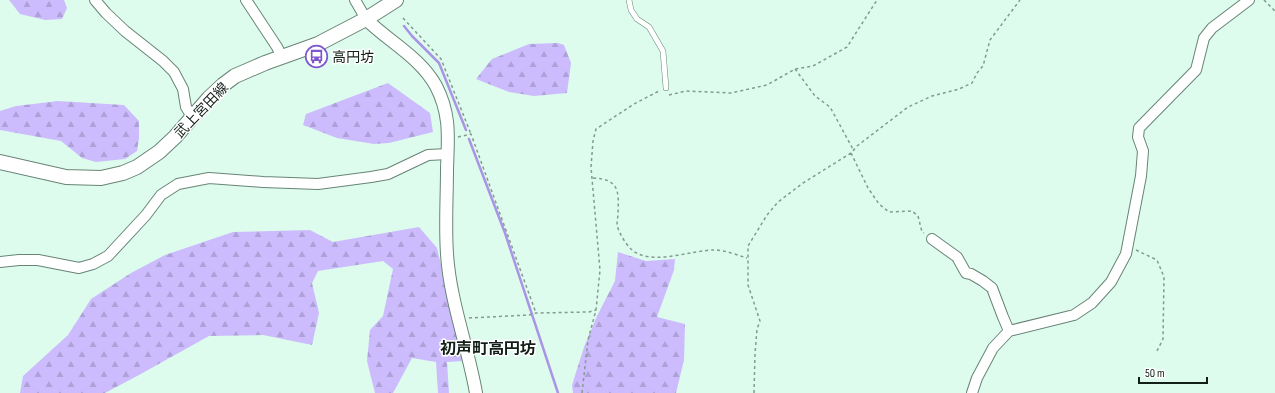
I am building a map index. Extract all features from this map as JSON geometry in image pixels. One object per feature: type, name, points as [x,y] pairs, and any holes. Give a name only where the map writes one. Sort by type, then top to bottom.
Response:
[{"type":"main road","name":"武上宮田線","points":[[0,162],[66,177],[91,179],[111,176],[137,167],[160,152],[217,90],[235,76],[247,70],[318,44],[366,19],[396,0]]},
{"type":"street","points":[[95,0],[125,31],[163,61],[174,72],[183,89],[186,107],[192,117]]},
{"type":"street","points":[[246,0],[282,57]]},
{"type":"street","points":[[355,0],[366,19],[413,58],[431,78],[439,92],[445,109],[449,125],[446,218],[447,254],[458,318],[476,393]]},
{"type":"street","points":[[972,393],[977,378],[993,348],[1009,331],[1074,315],[1092,303],[1111,282],[1126,254],[1141,176],[1143,151],[1138,137],[1139,128],[1196,70],[1204,38],[1212,28],[1249,0]]},
{"type":"street","points":[[0,262],[38,260],[79,268],[92,264],[108,256],[146,215],[161,195],[178,184],[209,178],[318,184],[388,174],[428,155],[448,154]]},
{"type":"street","points":[[932,239],[957,257],[966,273],[971,274],[992,288],[1002,317],[1009,331]]},
{"type":"lane","points":[[630,0],[631,10],[637,19],[649,27],[663,51],[666,88]]},
{"type":"path","points":[[582,393],[588,340],[596,310],[600,270],[592,178],[593,141],[596,129],[634,104],[666,88],[666,96],[686,91],[731,93],[767,85],[795,69],[813,66],[847,47],[877,0]]},
{"type":"path","points":[[754,393],[757,329],[760,321],[748,285],[747,258],[748,246],[767,215],[778,202],[803,183],[851,154],[857,146],[908,107],[932,96],[959,89],[972,83],[977,73],[983,66],[990,40],[1020,0]]},
{"type":"path","points":[[1264,0],[1275,11]]},
{"type":"path","points":[[403,18],[441,59],[471,134],[535,314]]},
{"type":"path","points":[[795,69],[815,96],[830,107],[854,150]]},
{"type":"path","points":[[449,138],[471,134]]},
{"type":"path","points":[[851,154],[868,188],[879,204],[889,212],[912,211],[918,216],[922,232],[932,239]]},
{"type":"path","points":[[592,178],[610,181],[616,186],[619,196],[617,225],[624,240],[631,250],[643,256],[657,258],[703,250],[716,250],[747,258]]},
{"type":"path","points":[[1127,246],[1157,260],[1164,277],[1163,339],[1156,353]]},
{"type":"path","points":[[458,318],[589,312],[596,310]]},
{"type":"green space","points":[[9,0],[64,0],[67,8],[62,19],[45,20],[20,14]]},
{"type":"green space","points":[[558,43],[564,45],[571,63],[567,93],[534,96],[509,92],[476,79],[492,59],[529,44]]},
{"type":"green space","points":[[388,83],[430,113],[433,132],[389,143],[374,144],[337,138],[303,125],[306,114]]},
{"type":"green space","points":[[58,101],[124,105],[139,121],[137,151],[125,159],[96,162],[82,158],[61,141],[0,130],[0,111],[16,106]]},
{"type":"green space","points":[[419,227],[437,248],[464,361],[447,362],[449,393],[438,393],[436,362],[412,358],[393,393],[375,393],[367,361],[370,330],[383,316],[393,269],[383,261],[318,271],[312,283],[319,313],[312,345],[263,335],[209,336],[105,393],[20,393],[23,376],[68,335],[91,299],[131,273],[165,255],[233,232],[310,230],[333,242]]},
{"type":"green space","points":[[618,252],[646,261],[675,259],[674,270],[657,317],[685,324],[684,360],[676,393],[573,393],[572,385],[584,347],[597,316],[615,281]]},
{"type":"waterway","points":[[404,26],[439,63],[466,130]]},
{"type":"waterway","points":[[469,139],[505,233],[558,393]]},
{"type":"place","name":"高円坊","points":[[316,57]]},
{"type":"district","name":"初声町高円坊","points":[[488,348]]}]
